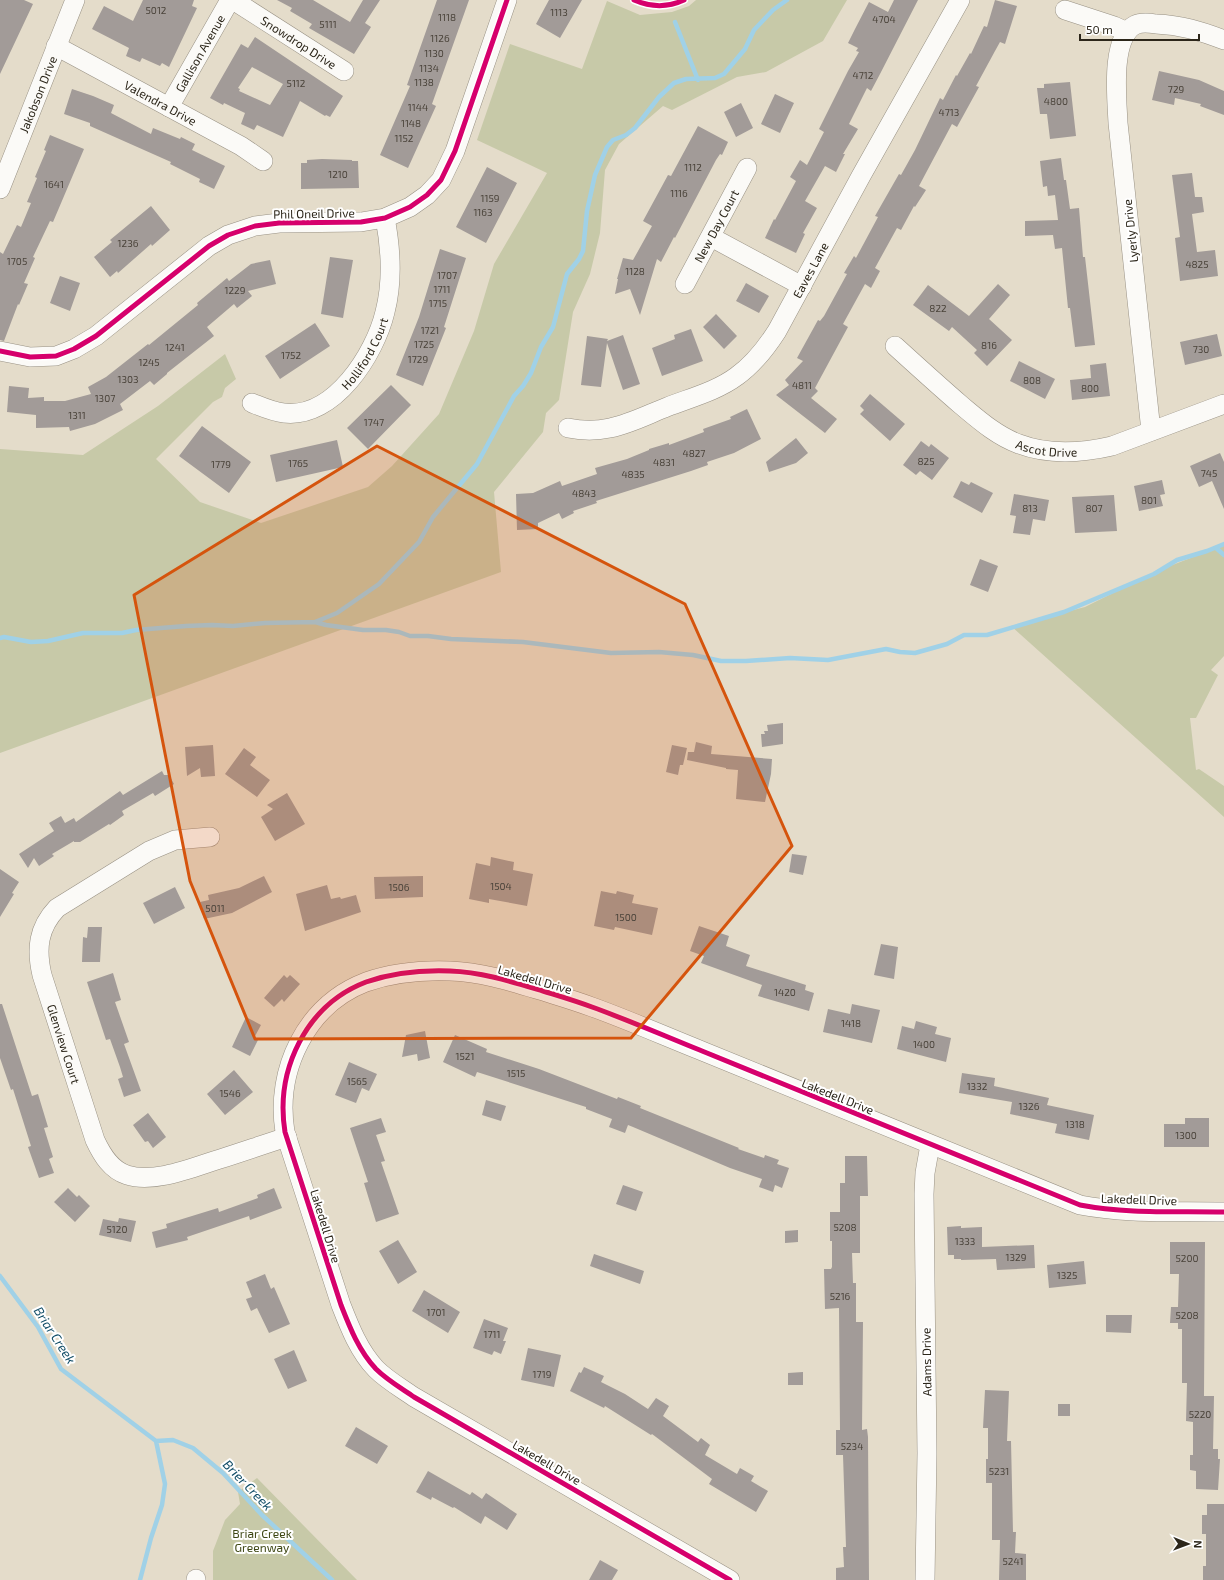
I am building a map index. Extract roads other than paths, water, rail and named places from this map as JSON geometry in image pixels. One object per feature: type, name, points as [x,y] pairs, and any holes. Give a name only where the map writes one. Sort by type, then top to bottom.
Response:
[{"type":"street","name":"Jakobson Drive","points":[[0,189],[75,0]]},
{"type":"street","name":"Snowdrop Drive","points":[[231,0],[344,72]]},
{"type":"street","name":"Gallison Avenue","points":[[169,107],[231,0]]},
{"type":"street","name":"Phil Oneil Drive","points":[[0,351],[30,358],[56,356],[74,349],[96,336],[209,246],[228,235],[255,226],[279,223],[361,222],[385,218],[410,207],[427,195],[441,180],[455,152],[507,0]]},
{"type":"street","name":"Eaves Lane","points":[[568,428],[597,430],[612,428],[721,386],[736,377],[751,365],[765,349],[777,331],[860,176],[960,0]]},
{"type":"street","points":[[1065,10],[1114,26],[1127,32],[1135,25],[1145,23],[1177,25],[1197,29],[1224,40]]},
{"type":"street","name":"Lyerly Drive","points":[[1127,32],[1120,48],[1116,90],[1151,431]]},
{"type":"street","name":"Valendra Drive","points":[[56,46],[241,146],[263,161]]},
{"type":"street","name":"New Day Court","points":[[685,284],[747,168]]},
{"type":"street","name":"Holliford Court","points":[[252,402],[269,410],[283,413],[298,413],[313,409],[334,396],[351,380],[363,364],[380,329],[386,311],[391,266],[385,218]]},
{"type":"street","points":[[711,237],[802,286]]},
{"type":"street","name":"Ascot Drive","points":[[895,346],[974,416],[998,434],[1018,444],[1034,449],[1066,452],[1112,446],[1224,404]]},
{"type":"street","name":"Glenview Court","points":[[210,837],[175,840],[149,851],[57,908],[44,924],[40,939],[39,962],[42,975],[95,1140],[101,1153],[107,1161],[119,1172],[134,1177],[160,1176],[174,1173],[287,1137]]},
{"type":"street","name":"Lakedell Drive","points":[[730,1580],[408,1393],[391,1382],[377,1370],[366,1357],[352,1333],[341,1305],[287,1137],[283,1117],[283,1095],[288,1069],[296,1047],[313,1020],[340,996],[365,982],[392,975],[450,971],[470,973],[510,981],[592,1007],[930,1145],[1080,1204],[1097,1208],[1133,1211],[1224,1212]]},
{"type":"street","name":"Adams Drive","points":[[925,1580],[927,1453],[924,1194],[925,1173],[930,1145]]},
{"type":"waterway","points":[[0,638],[4,637],[31,642],[48,641],[83,633],[122,633],[136,630],[186,626],[233,626],[265,623],[315,622],[337,613],[379,584],[419,542],[433,517],[477,464],[514,396],[523,386],[531,373],[541,347],[553,327],[567,274],[579,259],[583,251],[587,211],[595,175],[607,147],[613,140],[626,135],[635,128],[659,97],[674,83],[686,79],[715,78],[724,74],[745,49],[754,30],[773,10],[787,0]]},
{"type":"waterway","points":[[675,22],[698,80]]},
{"type":"waterway","points":[[315,622],[363,630],[386,630],[399,632],[410,636],[523,642],[611,653],[659,652],[693,655],[721,661],[790,658],[828,660],[886,649],[915,653],[947,644],[964,635],[987,635],[1064,612],[1154,574],[1177,560],[1224,544]]},
{"type":"waterway","points":[[1216,548],[1224,555]]},
{"type":"waterway","name":"Briar Creek","points":[[0,1276],[38,1327],[61,1369],[156,1441]]},
{"type":"waterway","name":"Brier Creek","points":[[156,1441],[173,1440],[193,1448],[223,1473],[262,1515],[332,1580]]},
{"type":"waterway","points":[[140,1580],[151,1538],[162,1505],[165,1484],[156,1441]]},
{"type":"park label","name":"Briar Creek Greenway","points":[[262,1540]]}]
